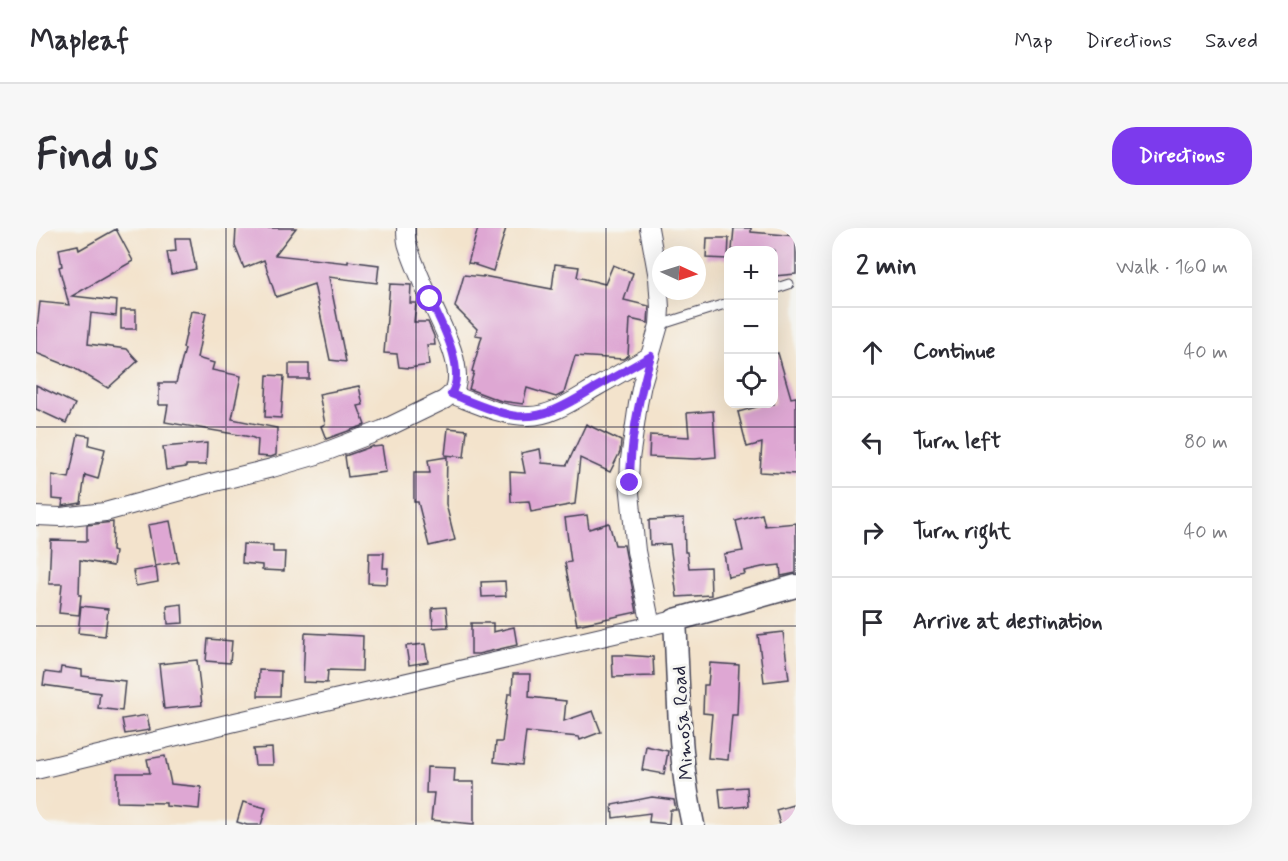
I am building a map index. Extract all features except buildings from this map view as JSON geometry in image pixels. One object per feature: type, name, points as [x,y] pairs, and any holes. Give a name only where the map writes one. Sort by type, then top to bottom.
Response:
[{"type":"street","points":[[36,516],[61,517],[105,512],[294,462],[382,430],[444,400],[455,388],[457,379],[455,361],[446,334],[407,244],[406,228]]},
{"type":"street","points":[[650,228],[660,308],[659,325],[642,384],[633,431],[630,483],[636,551],[651,626]]},
{"type":"street","points":[[451,394],[515,416],[530,417],[564,406],[651,356]]},
{"type":"street","points":[[36,770],[651,626],[796,586]]},
{"type":"street","name":"Mimosa Road","points":[[675,620],[681,742],[686,795],[693,825]]},
{"type":"lane","points":[[778,288],[789,284]]},
{"type":"lane","points":[[659,325],[724,305]]},
{"type":"route","points":[[430,299],[455,361],[457,379],[451,394],[515,416],[530,417],[564,406],[651,356],[642,384],[633,431],[630,483]]}]
